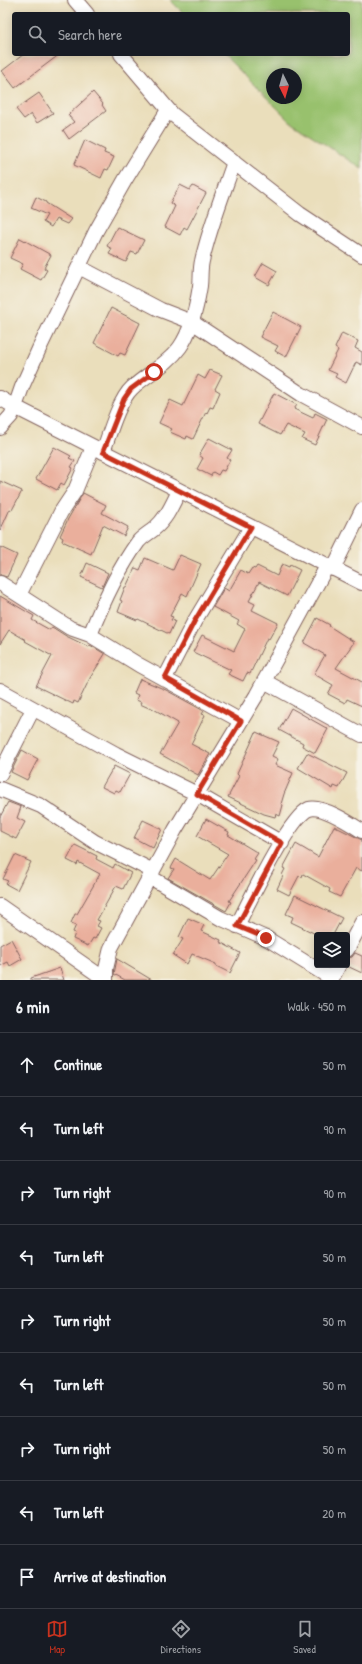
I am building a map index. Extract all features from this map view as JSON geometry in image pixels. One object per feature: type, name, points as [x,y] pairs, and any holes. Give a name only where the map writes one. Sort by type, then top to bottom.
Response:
[{"type":"street","points":[[75,0],[85,12]]},
{"type":"street","points":[[123,56],[172,114],[300,214],[362,255]]},
{"type":"street","points":[[2,422],[15,407],[36,355],[96,231],[168,110]]},
{"type":"street","points":[[19,595],[61,512],[75,491],[124,399],[131,389],[154,372],[180,347],[192,322],[200,286],[202,262],[234,162]]},
{"type":"street","points":[[79,267],[161,310],[192,322],[301,394],[362,427]]},
{"type":"street","points":[[0,398],[362,584]]},
{"type":"street","points":[[90,635],[103,602],[119,571],[139,540],[155,528],[168,514],[179,490]]},
{"type":"street","points":[[106,980],[106,969],[111,948],[175,830],[241,721],[362,510]]},
{"type":"street","points":[[165,678],[194,622],[251,527]]},
{"type":"street","points":[[0,583],[70,628],[90,635],[139,665],[241,721]]},
{"type":"street","points":[[264,681],[362,734]]},
{"type":"street","points":[[0,690],[116,754],[197,794],[282,843]]},
{"type":"street","points":[[0,774],[33,708]]},
{"type":"street","points":[[0,789],[41,806],[95,842],[152,874],[237,926],[266,938],[326,975],[331,980],[337,968]]},
{"type":"street","points":[[237,926],[282,843],[299,816],[310,809],[322,810],[362,831]]},
{"type":"street","points":[[0,906],[106,980]]},
{"type":"street","points":[[350,944],[362,922]]},
{"type":"green space","points":[[170,0],[362,0],[362,169],[290,121],[273,104],[302,104],[302,68],[266,68],[266,97],[225,56],[350,56],[350,12],[182,12]]},
{"type":"building","points":[[21,56],[57,56],[15,88],[2,71]]},
{"type":"building","points":[[93,92],[103,104],[102,105],[106,111],[69,139],[63,130],[74,122],[68,115]]},
{"type":"building","points":[[39,93],[53,113],[37,123],[31,114],[24,119],[16,109]]},
{"type":"building","points":[[85,140],[105,150],[104,153],[114,157],[108,170],[105,169],[101,178],[74,165]]},
{"type":"building","points":[[180,185],[190,190],[193,186],[206,193],[187,229],[184,227],[180,235],[165,227],[175,206],[170,203]]},
{"type":"building","points":[[36,197],[71,219],[67,224],[56,219],[51,227],[43,222],[47,215],[31,208]]},
{"type":"building","points":[[117,227],[144,240],[137,254],[131,252],[126,262],[109,254],[112,249],[107,246]]},
{"type":"building","points":[[20,238],[51,255],[44,268],[47,270],[41,280],[20,269],[23,264],[10,258]]},
{"type":"building","points":[[263,263],[277,271],[269,285],[255,277]]},
{"type":"building","points":[[111,308],[140,323],[125,355],[120,353],[118,356],[94,343]]},
{"type":"building","points":[[273,312],[301,327],[286,357],[275,351],[278,346],[260,337]]},
{"type":"building","points":[[342,333],[358,341],[355,348],[362,352],[362,365],[356,362],[346,383],[335,377],[337,374],[328,370],[338,350],[335,348]]},
{"type":"building","points":[[210,370],[222,375],[215,389],[220,392],[213,408],[210,407],[207,413],[206,412],[193,439],[187,436],[186,439],[170,432],[172,429],[159,423],[170,400],[183,406],[198,375],[205,379]]},
{"type":"building","points":[[274,393],[297,405],[294,409],[313,418],[315,413],[327,419],[315,445],[302,439],[305,434],[286,425],[280,435],[258,424]]},
{"type":"building","points":[[209,438],[232,450],[227,458],[230,460],[224,471],[221,470],[218,475],[213,472],[211,476],[197,469],[203,458],[199,455]]},
{"type":"building","points":[[54,447],[71,456],[69,458],[75,461],[64,485],[61,483],[57,490],[36,479]]},
{"type":"building","points":[[0,481],[22,491],[12,510],[10,509],[0,531]]},
{"type":"building","points":[[83,493],[106,505],[102,513],[128,527],[124,536],[103,525],[91,554],[62,541],[63,538],[60,536]]},
{"type":"building","points":[[0,547],[17,555],[7,577],[0,575]]},
{"type":"building","points":[[180,555],[201,564],[187,596],[182,593],[170,616],[173,617],[171,620],[175,621],[169,634],[138,619],[137,620],[118,612],[122,601],[120,600],[125,587],[135,568],[140,570],[145,558],[173,570]]},
{"type":"building","points":[[87,563],[108,573],[102,587],[81,577]]},
{"type":"building","points":[[282,564],[289,567],[290,565],[300,570],[287,596],[259,582],[249,601],[255,604],[252,610],[278,623],[269,639],[267,638],[250,674],[247,673],[243,681],[228,674],[231,670],[193,652],[202,635],[234,651],[245,629],[237,624],[239,621],[213,607],[224,588],[229,591],[241,570],[248,574],[252,568],[255,569],[257,566],[277,576]]},
{"type":"building","points":[[0,596],[34,616],[32,620],[50,630],[52,627],[66,636],[89,647],[90,645],[105,654],[90,678],[78,703],[74,701],[73,704],[36,686],[52,656],[9,630],[0,644]]},
{"type":"building","points":[[317,618],[330,625],[329,626],[354,642],[336,668],[362,682],[362,706],[347,699],[345,703],[328,694],[333,685],[314,674],[325,655],[304,643]]},
{"type":"building","points":[[140,679],[166,690],[204,711],[202,714],[205,715],[191,744],[210,754],[198,775],[160,754],[178,723],[150,707],[149,708],[140,704],[141,702],[136,700],[138,695],[134,693]]},
{"type":"building","points":[[291,708],[328,729],[315,753],[302,746],[303,743],[279,730]]},
{"type":"building","points":[[256,732],[279,742],[272,756],[278,759],[275,765],[293,773],[284,794],[280,816],[276,814],[275,817],[264,814],[228,797],[239,776],[237,774]]},
{"type":"building","points":[[22,750],[38,759],[27,780],[11,772]]},
{"type":"building","points":[[307,753],[347,773],[339,788],[334,786],[333,789],[298,768]]},
{"type":"building","points":[[114,766],[130,774],[120,792],[116,790],[114,793],[102,787]]},
{"type":"building","points":[[8,802],[21,807],[17,818],[25,822],[16,839],[0,831],[0,817]]},
{"type":"building","points":[[206,819],[229,832],[228,835],[258,853],[254,859],[256,860],[229,901],[231,902],[226,911],[168,878],[174,869],[171,868],[176,859],[210,880],[228,854],[197,836]]},
{"type":"building","points":[[143,820],[162,829],[153,848],[134,838]]},
{"type":"building","points":[[334,826],[362,840],[362,871],[356,868],[340,897],[329,892],[330,889],[303,874],[302,877],[299,876],[289,895],[277,889],[285,869],[283,868],[296,844],[318,857]]},
{"type":"building","points":[[75,845],[97,856],[96,859],[113,868],[115,864],[131,873],[123,889],[116,886],[97,920],[100,921],[97,926],[101,928],[95,939],[93,938],[88,946],[73,939],[75,933],[73,932],[76,925],[71,923],[100,874],[78,862],[77,865],[67,860]]},
{"type":"building","points":[[15,855],[31,862],[17,890],[6,884],[8,881],[3,879]]},
{"type":"building","points":[[295,895],[342,918],[335,932],[314,933],[291,922],[293,917],[286,914]]},
{"type":"building","points":[[188,918],[204,925],[201,931],[221,940],[220,942],[240,953],[230,973],[216,966],[216,964],[192,954],[187,964],[173,955],[183,939],[179,937]]},
{"type":"building","points":[[11,939],[22,959],[10,966],[8,962],[0,966],[0,945]]},
{"type":"building","points":[[355,953],[362,956],[362,973],[350,967],[350,957]]},
{"type":"building","points":[[117,959],[152,980],[125,980],[114,974]]},
{"type":"building","points":[[60,968],[64,980],[31,980],[31,978]]},
{"type":"route","points":[[154,372],[131,389],[124,399],[103,452],[251,527],[194,622],[165,678],[241,721],[197,794],[282,843],[237,926],[266,938]]}]
